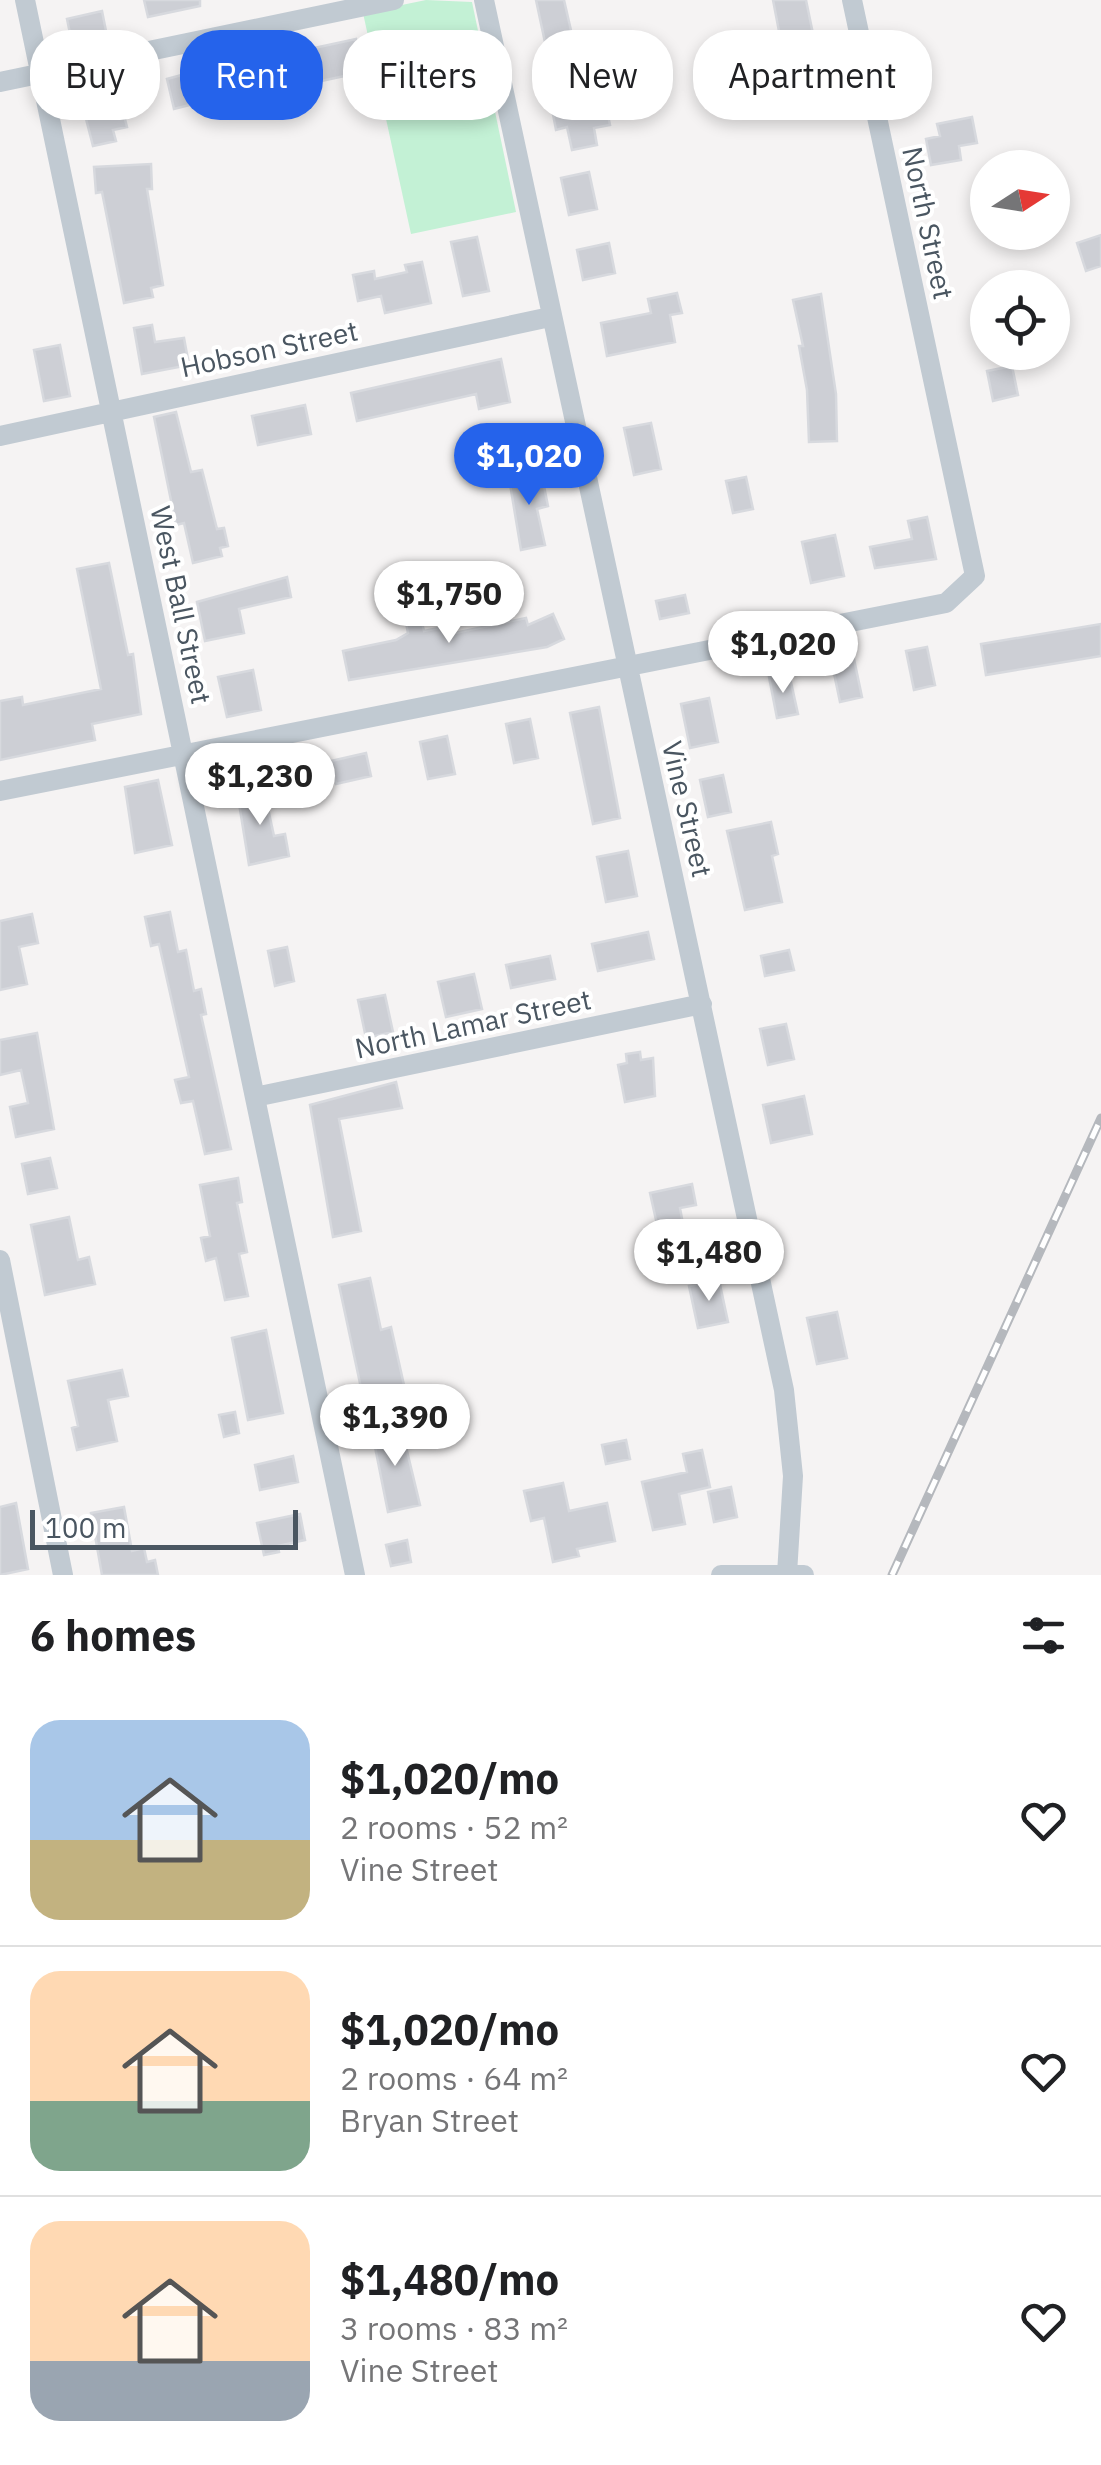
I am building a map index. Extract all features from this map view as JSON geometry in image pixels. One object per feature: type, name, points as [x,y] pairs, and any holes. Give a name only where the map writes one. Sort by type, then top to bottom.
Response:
[{"type":"street","name":"West Ball Street","points":[[25,0],[31,30]]},
{"type":"street","points":[[160,49],[394,0]]},
{"type":"street","name":"Vine Street","points":[[484,0],[784,1390],[792,1476],[788,1574]]},
{"type":"street","name":"North Street","points":[[626,664],[946,602],[975,576],[852,0]]},
{"type":"street","points":[[0,82],[30,76]]},
{"type":"street","name":"West Ball Street","points":[[51,120],[355,1575]]},
{"type":"street","name":"Hobson Street","points":[[0,436],[550,316]]},
{"type":"street","points":[[0,790],[626,664]]},
{"type":"street","name":"North Lamar Street","points":[[255,1098],[702,1004]]},
{"type":"street","points":[[0,1260],[63,1575]]},
{"type":"street","points":[[721,1575],[804,1575]]},
{"type":"green space","points":[[426,0],[472,2],[478,30],[367,30],[363,13]]},
{"type":"green space","points":[[386,120],[497,120],[516,212],[411,234]]},
{"type":"building","points":[[144,0],[200,0],[200,6],[148,17]]},
{"type":"building","points":[[536,0],[564,0],[571,30],[542,30]]},
{"type":"building","points":[[773,0],[806,0],[812,30],[779,30]]},
{"type":"building","points":[[102,11],[106,30],[69,30],[67,19]]},
{"type":"building","points":[[343,42],[343,76],[323,81],[323,46]]},
{"type":"building","points":[[180,75],[180,107],[174,109],[167,79]]},
{"type":"building","points":[[972,117],[977,143],[959,146],[961,160],[931,165],[926,139],[940,136],[937,124]]},
{"type":"building","points":[[86,120],[125,120],[127,127],[113,130],[116,141],[93,146]]},
{"type":"building","points":[[554,120],[609,120],[610,125],[594,128],[597,145],[572,150],[567,127],[556,130]]},
{"type":"building","points":[[151,164],[152,189],[147,189],[163,285],[151,288],[153,297],[124,303],[102,192],[96,193],[94,167]]},
{"type":"building","points":[[589,172],[597,209],[569,215],[561,178]]},
{"type":"building","points":[[1101,235],[1101,266],[1086,271],[1077,243]]},
{"type":"building","points":[[477,237],[489,291],[463,296],[451,242]]},
{"type":"building","points":[[609,243],[615,273],[583,280],[577,250]]},
{"type":"building","points":[[422,262],[431,303],[385,313],[381,296],[358,301],[353,275],[374,271],[375,279],[407,272],[405,265]]},
{"type":"building","points":[[677,293],[682,313],[670,315],[675,342],[607,356],[601,323],[651,313],[648,299]]},
{"type":"building","points":[[821,294],[836,394],[837,441],[809,442],[807,390],[799,346],[803,346],[793,300]]},
{"type":"building","points":[[152,325],[155,342],[184,338],[189,365],[142,374],[134,328]]},
{"type":"building","points":[[60,345],[70,396],[44,401],[34,350]]},
{"type":"building","points":[[501,359],[510,402],[479,409],[476,394],[357,421],[351,393]]},
{"type":"building","points":[[1013,370],[1018,395],[993,401],[987,371]]},
{"type":"building","points":[[305,405],[311,434],[258,445],[252,416]]},
{"type":"building","points":[[176,412],[191,472],[202,470],[217,529],[224,528],[228,546],[220,548],[222,556],[193,563],[184,523],[176,525],[154,417]]},
{"type":"building","points":[[651,423],[661,469],[634,475],[624,428]]},
{"type":"building","points":[[541,471],[548,506],[537,509],[545,545],[521,550],[509,478]]},
{"type":"building","points":[[746,477],[753,509],[733,513],[726,481]]},
{"type":"building","points":[[927,517],[936,559],[875,568],[870,547],[912,539],[908,521]]},
{"type":"building","points":[[835,535],[844,576],[811,583],[802,542]]},
{"type":"building","points":[[109,563],[128,655],[133,654],[141,714],[92,724],[95,740],[0,760],[0,701],[22,697],[23,705],[101,689],[77,569]]},
{"type":"building","points":[[287,577],[291,597],[239,609],[244,633],[205,641],[197,602]]},
{"type":"building","points":[[685,595],[689,613],[660,619],[656,601]]},
{"type":"building","points":[[420,614],[424,631],[448,626],[450,634],[526,618],[528,625],[553,614],[564,639],[547,647],[349,680],[343,651],[396,640],[408,633],[405,618]]},
{"type":"building","points":[[1101,624],[1101,656],[986,675],[981,644]]},
{"type":"building","points":[[927,647],[935,685],[914,690],[906,651]]},
{"type":"building","points":[[854,659],[862,697],[840,702],[832,664]]},
{"type":"building","points":[[253,670],[261,710],[227,717],[218,677]]},
{"type":"building","points":[[789,673],[798,714],[777,718],[769,677]]},
{"type":"building","points":[[709,698],[718,742],[690,748],[681,704]]},
{"type":"building","points":[[599,707],[620,818],[593,824],[570,713]]},
{"type":"building","points":[[530,719],[538,758],[514,763],[506,724]]},
{"type":"building","points":[[447,736],[455,774],[428,779],[420,742]]},
{"type":"building","points":[[366,753],[371,776],[336,784],[331,761]]},
{"type":"building","points":[[723,775],[731,812],[708,817],[700,780]]},
{"type":"building","points":[[158,780],[172,845],[135,853],[125,787]]},
{"type":"building","points":[[263,785],[274,836],[285,834],[289,856],[249,865],[237,791]]},
{"type":"building","points":[[771,822],[778,854],[772,856],[782,902],[745,910],[727,831]]},
{"type":"building","points":[[628,851],[637,896],[606,902],[597,857]]},
{"type":"building","points":[[170,912],[178,952],[186,950],[194,991],[201,989],[206,1014],[201,1015],[231,1149],[205,1154],[193,1101],[181,1103],[175,1080],[189,1077],[159,944],[151,946],[145,917]]},
{"type":"building","points":[[32,914],[38,943],[19,947],[27,984],[0,990],[0,921]]},
{"type":"building","points":[[648,932],[654,959],[598,971],[592,944]]},
{"type":"building","points":[[287,947],[294,981],[275,986],[268,951]]},
{"type":"building","points":[[789,950],[794,970],[765,976],[761,956]]},
{"type":"building","points":[[550,956],[555,979],[511,988],[506,965]]},
{"type":"building","points":[[474,974],[482,1009],[446,1017],[438,982]]},
{"type":"building","points":[[385,995],[393,1032],[366,1038],[358,1000]]},
{"type":"building","points":[[786,1024],[794,1059],[768,1065],[760,1029]]},
{"type":"building","points":[[37,1033],[54,1129],[16,1137],[10,1107],[28,1103],[21,1070],[0,1075],[0,1040]]},
{"type":"building","points":[[640,1052],[641,1060],[653,1058],[655,1096],[625,1102],[618,1065],[627,1063],[626,1054]]},
{"type":"building","points":[[396,1082],[402,1108],[339,1119],[361,1231],[333,1237],[310,1105]]},
{"type":"building","points":[[804,1096],[812,1134],[771,1143],[763,1105]]},
{"type":"building","points":[[50,1158],[57,1188],[28,1194],[22,1164]]},
{"type":"building","points":[[238,1178],[242,1202],[237,1203],[247,1252],[239,1254],[248,1296],[225,1300],[216,1258],[206,1261],[201,1238],[210,1236],[200,1185]]},
{"type":"building","points":[[692,1184],[696,1205],[680,1208],[683,1224],[658,1229],[650,1193]]},
{"type":"building","points":[[69,1217],[78,1260],[89,1257],[95,1284],[45,1295],[31,1225]]},
{"type":"building","points":[[370,1278],[381,1330],[391,1327],[406,1394],[364,1402],[339,1285]]},
{"type":"building","points":[[719,1280],[728,1322],[698,1328],[689,1286]]},
{"type":"building","points":[[837,1312],[847,1358],[817,1364],[807,1318]]},
{"type":"building","points":[[266,1330],[283,1413],[248,1420],[232,1338]]},
{"type":"building","points":[[122,1370],[128,1396],[108,1400],[117,1441],[77,1450],[72,1428],[78,1426],[68,1381]]},
{"type":"building","points":[[235,1412],[239,1433],[224,1437],[219,1415]]},
{"type":"building","points":[[401,1426],[420,1505],[388,1512],[372,1432]]},
{"type":"building","points":[[626,1440],[630,1459],[606,1464],[602,1445]]},
{"type":"building","points":[[702,1450],[710,1487],[679,1494],[685,1524],[653,1530],[642,1482],[687,1472],[683,1454]]},
{"type":"building","points":[[293,1456],[298,1482],[260,1490],[255,1465]]},
{"type":"building","points":[[563,1483],[569,1511],[607,1503],[615,1541],[577,1549],[579,1556],[553,1562],[544,1518],[531,1521],[524,1491]]},
{"type":"building","points":[[731,1487],[737,1517],[714,1522],[708,1492]]},
{"type":"building","points":[[16,1503],[28,1569],[0,1575],[0,1507]]},
{"type":"building","points":[[124,1507],[132,1551],[144,1548],[147,1562],[155,1560],[158,1575],[102,1575],[91,1513]]},
{"type":"building","points":[[300,1514],[305,1540],[278,1546],[279,1552],[264,1555],[257,1523]]},
{"type":"building","points":[[407,1540],[411,1562],[391,1566],[386,1545]]},
{"type":"railway","points":[[892,1575],[1101,1118]]}]
